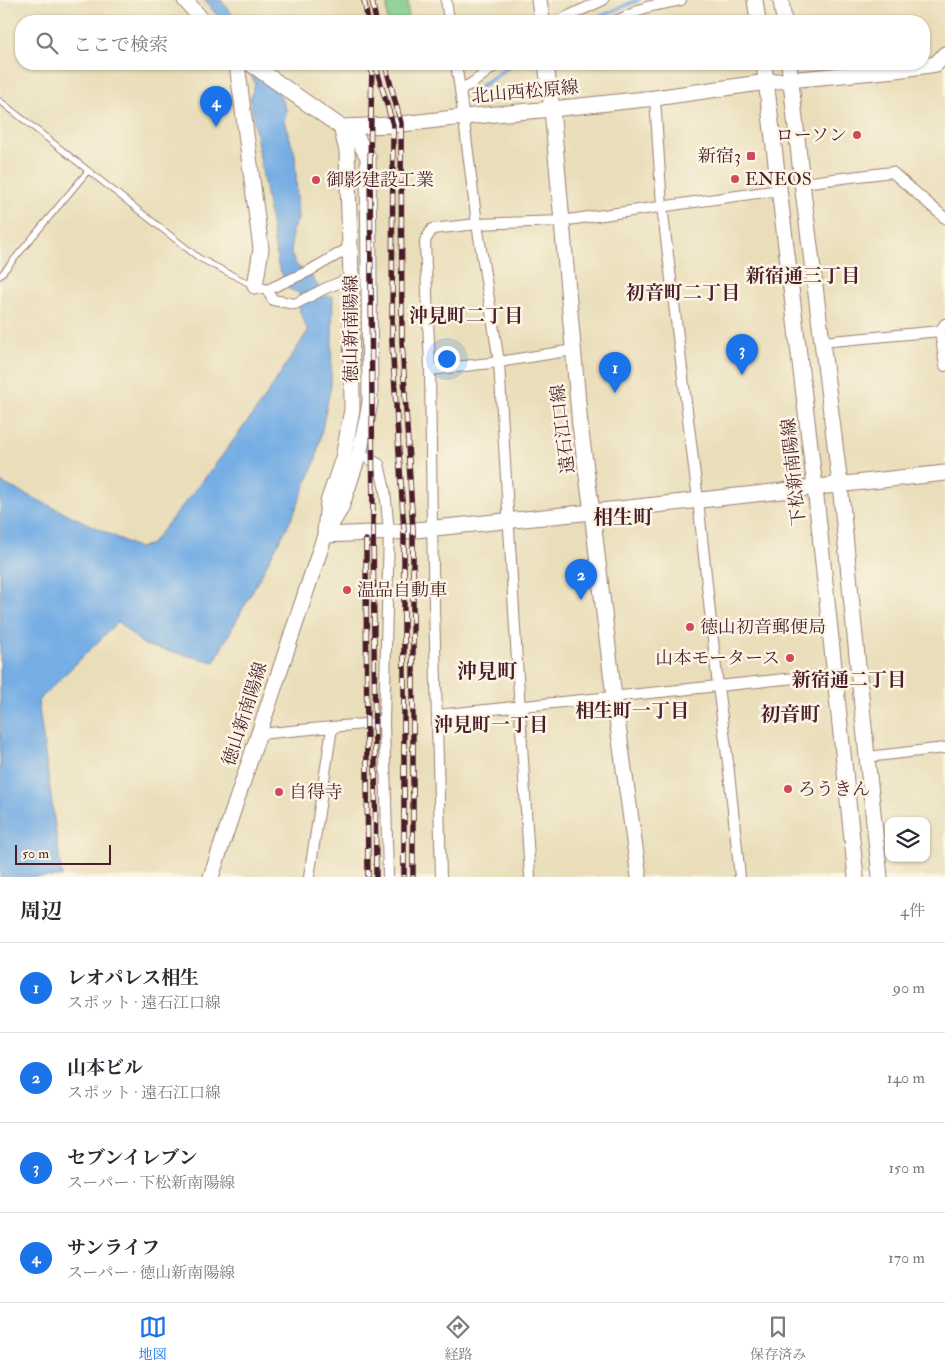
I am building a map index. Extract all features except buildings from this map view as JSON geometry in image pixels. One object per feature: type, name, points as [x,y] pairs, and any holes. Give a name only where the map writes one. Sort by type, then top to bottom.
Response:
[{"type":"main road","points":[[185,0],[198,15]]},
{"type":"main road","points":[[539,0],[541,15]]},
{"type":"main road","points":[[755,0],[757,15]]},
{"type":"main road","points":[[781,0],[783,15]]},
{"type":"main road","points":[[238,70],[261,248],[261,288]]},
{"type":"main road","name":"徳山新南陽線","points":[[211,877],[325,535],[341,508],[359,454],[370,402],[368,157],[356,136],[260,70]]},
{"type":"main road","name":"遠石江口線","points":[[547,70],[552,109],[580,425],[639,877]]},
{"type":"main road","name":"下松新南陽線","points":[[765,70],[814,487],[856,877]]},
{"type":"main road","points":[[790,70],[840,484],[866,757],[880,877]]},
{"type":"main road","name":"北山西松原線","points":[[341,127],[393,125],[552,109],[655,98],[767,82],[896,70]]},
{"type":"main road","name":"徳山新南陽線","points":[[325,535],[328,502],[343,458],[352,410],[351,278],[347,151],[341,127]]},
{"type":"main road","points":[[325,535],[389,532],[592,512],[945,472]]},
{"type":"street","points":[[446,0],[449,15]]},
{"type":"street","points":[[571,15],[603,0]]},
{"type":"street","points":[[629,15],[647,7],[681,0]]},
{"type":"street","points":[[457,70],[477,224],[499,362],[530,877]]},
{"type":"street","points":[[460,89],[471,84],[489,70]]},
{"type":"street","points":[[655,98],[662,206],[698,500],[740,877]]},
{"type":"street","points":[[802,183],[892,172],[945,218]]},
{"type":"street","points":[[441,877],[430,370],[424,241],[432,229],[477,224],[561,221],[779,190]]},
{"type":"street","points":[[261,288],[282,284],[349,248]]},
{"type":"street","points":[[261,288],[273,300],[295,304],[351,278]]},
{"type":"street","points":[[822,342],[942,327],[945,366]]},
{"type":"street","points":[[430,370],[499,362],[572,350]]},
{"type":"street","points":[[359,454],[379,464],[385,490],[389,532],[384,722],[388,877]]},
{"type":"street","points":[[437,715],[834,674]]},
{"type":"street","points":[[258,734],[384,722]]},
{"type":"street","points":[[309,877],[332,728]]},
{"type":"street","points":[[866,757],[945,748]]},
{"type":"lane","points":[[0,101],[198,258],[261,288]]},
{"type":"lane","points":[[0,276],[88,171]]},
{"type":"green space","points":[[387,0],[408,0],[408,15],[387,15]]},
{"type":"water","points":[[204,0],[221,0],[232,15],[217,15]]},
{"type":"water","points":[[249,70],[268,70],[287,111],[284,121],[295,154],[298,220],[292,230],[291,254],[297,266],[310,274],[325,297],[333,296],[331,385],[316,459],[293,516],[214,662],[144,645],[118,622],[38,701],[62,877],[0,877],[0,482],[139,548],[151,544],[209,473],[262,402],[308,331],[300,312],[299,293],[289,289],[278,265],[250,99],[255,84]]},
{"type":"waterway","points":[[604,15],[638,0]]},
{"type":"waterway","points":[[474,91],[504,70]]},
{"type":"railway","points":[[364,0],[367,15]]},
{"type":"railway","points":[[372,0],[375,15]]},
{"type":"railway","points":[[372,70],[370,165],[376,877]]},
{"type":"railway","points":[[377,70],[393,125],[392,342],[404,531],[404,877]]},
{"type":"railway","points":[[387,70],[401,123],[402,342],[413,530],[413,877]]},
{"type":"railway","points":[[366,540],[368,877]]},
{"type":"place","name":"サンライフ","points":[[216,127]]},
{"type":"place","name":"ローソン","points":[[857,135]]},
{"type":"place","name":"新宿3","points":[[751,156]]},
{"type":"place","name":"ENEOS","points":[[735,179]]},
{"type":"place","name":"御影建設工業","points":[[316,180]]},
{"type":"place","name":"セブンイレブン","points":[[742,375]]},
{"type":"place","name":"レオパレス相生","points":[[615,393]]},
{"type":"place","name":"温品自動車","points":[[347,590]]},
{"type":"place","name":"山本ビル","points":[[581,600]]},
{"type":"place","name":"徳山初音郵便局","points":[[690,627]]},
{"type":"place","name":"山本モータース","points":[[790,658]]},
{"type":"place","name":"ろうきん","points":[[788,789]]},
{"type":"place","name":"自得寺","points":[[279,792]]},
{"type":"district","name":"新宿通三丁目","points":[[803,276]]},
{"type":"district","name":"初音町二丁目","points":[[683,293]]},
{"type":"district","name":"沖見町二丁目","points":[[466,316]]},
{"type":"district","name":"相生町","points":[[623,517]]},
{"type":"district","name":"沖見町","points":[[487,671]]},
{"type":"district","name":"新宿通二丁目","points":[[849,680]]},
{"type":"district","name":"相生町一丁目","points":[[632,711]]},
{"type":"district","name":"初音町","points":[[790,714]]},
{"type":"district","name":"沖見町一丁目","points":[[491,725]]}]
